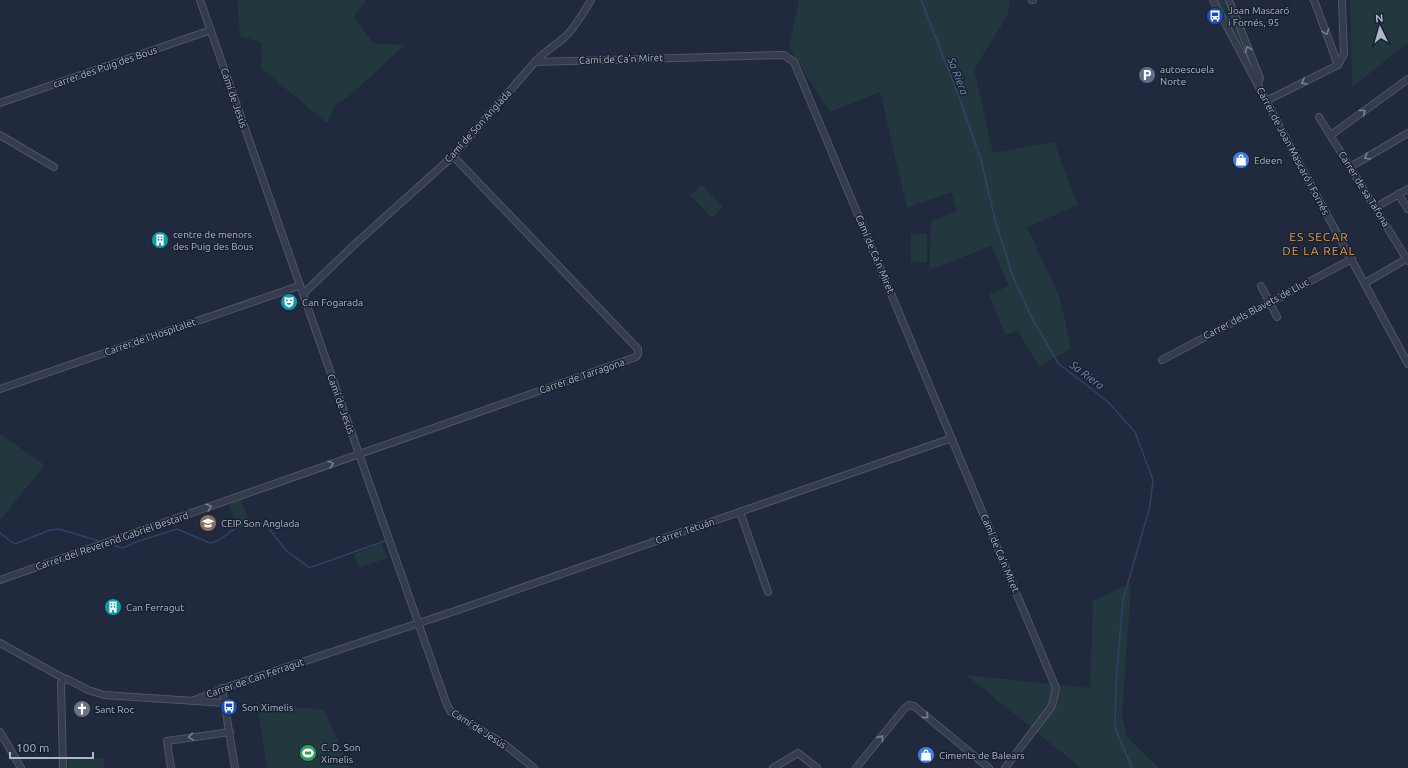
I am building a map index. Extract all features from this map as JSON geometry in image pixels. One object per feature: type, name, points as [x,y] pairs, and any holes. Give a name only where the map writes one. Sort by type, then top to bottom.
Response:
[{"type":"street","name":"Camí de Jesús","points":[[200,0],[447,705],[451,712],[504,744],[534,768]]},
{"type":"street","name":"Camí de Son Anglada","points":[[302,294],[453,156],[542,54],[567,36],[591,0]]},
{"type":"street","name":"Carrer de Joan Mascaró i Fornés","points":[[1213,0],[1408,364]]},
{"type":"street","points":[[1229,0],[1260,78],[1258,85]]},
{"type":"street","points":[[1314,0],[1338,65]]},
{"type":"street","points":[[1266,101],[1338,65],[1344,54],[1342,0]]},
{"type":"street","name":"carrer des Puig des Bous","points":[[0,103],[210,30]]},
{"type":"street","name":"Camí de Ca'n Miret","points":[[535,62],[784,55],[794,62],[1056,688],[1052,706],[1005,768]]},
{"type":"street","points":[[1331,135],[1408,79]]},
{"type":"street","name":"Carrer de sa Tafona","points":[[1319,117],[1408,259]]},
{"type":"street","points":[[1350,168],[1408,133]]},
{"type":"street","points":[[0,135],[54,167]]},
{"type":"street","name":"Carrer de Tarragona","points":[[359,454],[636,357],[638,354],[638,349],[453,156]]},
{"type":"street","points":[[1376,207],[1408,189]]},
{"type":"street","points":[[1398,194],[1408,210]]},
{"type":"street","name":"Carrer dels Blavets de Lluc","points":[[1162,360],[1352,259]]},
{"type":"street","points":[[1365,283],[1408,259]]},
{"type":"street","name":"Carrer de l'Hospitalet","points":[[0,389],[299,286]]},
{"type":"street","points":[[1261,286],[1276,317]]},
{"type":"street","name":"Carrer Tetuán","points":[[418,623],[952,438]]},
{"type":"street","name":"Carrer del Reverend Gabriel Bestard","points":[[0,580],[359,454]]},
{"type":"street","points":[[740,512],[768,592]]},
{"type":"street","name":"Carrer de Can Ferragut","points":[[192,701],[222,688],[418,623]]},
{"type":"street","points":[[0,643],[65,679],[61,683],[63,768]]},
{"type":"street","name":"Carrer de Can Ferragut","points":[[65,679],[88,690],[104,695],[225,703]]},
{"type":"street","points":[[222,688],[235,768]]},
{"type":"street","points":[[856,768],[904,709],[909,705],[914,706],[989,768]]},
{"type":"street","points":[[0,732],[21,768]]},
{"type":"street","points":[[171,768],[167,741],[230,732]]},
{"type":"street","points":[[774,768],[798,753],[817,768]]},
{"type":"green space","points":[[237,0],[366,0],[354,16],[373,43],[405,45],[349,96],[336,104],[327,123],[261,68],[262,43],[240,36]]},
{"type":"green space","points":[[799,0],[1010,0],[1008,15],[974,69],[993,153],[1054,142],[1078,205],[1027,227],[1060,298],[1071,349],[1039,367],[1018,331],[1005,335],[989,294],[1009,286],[991,246],[929,270],[931,221],[957,211],[951,192],[907,208],[880,92],[830,112],[789,48]]},
{"type":"green space","points":[[1217,0],[1227,0],[1252,64]]},
{"type":"green space","points":[[1350,0],[1408,0],[1408,43],[1352,87]]},
{"type":"green space","points":[[701,185],[723,207],[712,218],[690,195]]},
{"type":"green space","points":[[911,234],[927,234],[927,262],[911,262]]},
{"type":"green space","points":[[0,434],[45,465],[0,520]]},
{"type":"green space","points":[[240,499],[250,522],[237,527],[228,503]]},
{"type":"green space","points":[[382,544],[387,558],[359,568],[354,554]]},
{"type":"green space","points":[[1131,583],[1122,716],[1127,737],[1159,768],[1081,768],[966,675],[1090,688],[1093,601]]},
{"type":"green space","points":[[257,703],[324,710],[350,768],[267,768]]},
{"type":"green space","points":[[103,758],[105,768],[69,768],[68,759]]},
{"type":"waterway","name":"Sa Riera","points":[[921,0],[958,94],[981,160],[995,220],[1013,277],[1032,318],[1058,363],[1108,402],[1135,432],[1153,480],[1150,506],[1123,600],[1116,681],[1115,728],[1132,768]]},
{"type":"waterway","points":[[112,545],[123,548],[136,542],[177,529],[210,543],[221,539],[236,528],[247,523],[255,522],[262,523],[267,527],[287,551],[309,568],[385,541]]},
{"type":"waterway","points":[[0,533],[15,544],[50,530],[59,529],[99,541]]},
{"type":"place","name":"Joan Mascaró i Fornés, 95","points":[[1215,16]]},
{"type":"place","name":"autoescuela Norte","points":[[1147,75]]},
{"type":"place","name":"Edeen","points":[[1241,160]]},
{"type":"place","name":"centre de menors des Puig des Bous","points":[[160,240]]},
{"type":"place","name":"Can Fogarada","points":[[289,302]]},
{"type":"place","name":"CEIP Son Anglada","points":[[208,523]]},
{"type":"place","name":"Can Ferragut","points":[[113,607]]},
{"type":"place","name":"Son Ximelis","points":[[229,707]]},
{"type":"place","name":"Sant Roc","points":[[82,709]]},
{"type":"place","name":"C. D. Son Ximelis","points":[[308,753]]},
{"type":"place","name":"Ciments de Balears","points":[[926,755]]},
{"type":"district","name":"ES SECAR DE LA REAL","points":[[1319,243]]}]
